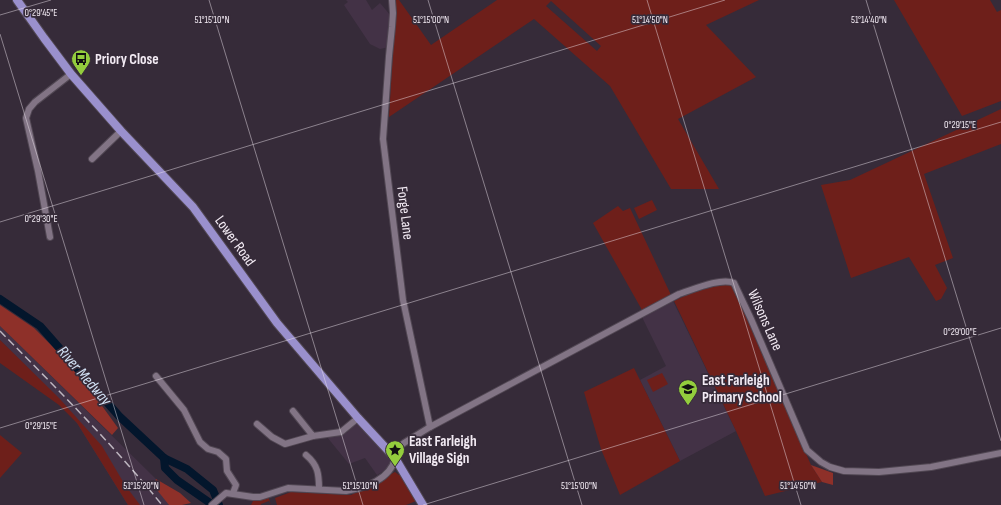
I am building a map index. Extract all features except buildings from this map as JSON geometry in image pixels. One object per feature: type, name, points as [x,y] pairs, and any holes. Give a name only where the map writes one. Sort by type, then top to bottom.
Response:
[{"type":"main road","name":"Lower Road","points":[[17,0],[71,74],[121,131],[193,207],[277,323],[358,418],[393,456],[404,471],[423,505]]},
{"type":"street","name":"Forge Lane","points":[[392,0],[393,13],[383,139],[403,300],[430,427]]},
{"type":"street","points":[[50,237],[37,165],[26,118],[29,109],[35,102],[71,74]]},
{"type":"street","points":[[92,158],[121,131]]},
{"type":"street","name":"Wilsons Lane","points":[[393,456],[404,443],[430,427],[679,294],[708,284],[729,280],[734,282],[807,450],[821,462],[844,471],[880,472],[898,469],[931,467],[1001,453]]},
{"type":"street","points":[[156,376],[184,410],[200,442],[208,449],[218,452],[226,459],[227,471],[236,485],[231,493]]},
{"type":"street","points":[[293,411],[312,436]]},
{"type":"street","points":[[299,418],[305,414]]},
{"type":"street","points":[[257,424],[272,437],[285,444],[312,436],[341,432],[358,418]]},
{"type":"street","points":[[212,505],[226,493],[260,497],[288,488],[346,491],[354,490],[376,481],[389,472],[394,464],[393,456]]},
{"type":"street","points":[[311,457],[318,469],[319,489]]},
{"type":"street","points":[[389,472],[404,471]]},
{"type":"shaded area","points":[[346,0],[366,0],[372,10],[380,3],[391,16],[389,47],[380,49],[370,44],[344,5],[348,2]]},
{"type":"shaded area","points":[[396,0],[399,0],[431,45],[497,0],[759,0],[706,25],[756,77],[678,119],[719,189],[671,189],[610,86],[534,19],[389,117]],"holes":[[[551,1],[601,46],[597,51],[546,6]]]},
{"type":"shaded area","points":[[894,0],[990,0],[997,12],[1001,10],[1001,101],[962,116]]},
{"type":"shaded area","points":[[1001,109],[1001,144],[924,174],[953,258],[935,265],[947,288],[941,299],[936,301],[909,257],[851,278],[821,185],[850,180]]},
{"type":"shaded area","points":[[652,200],[657,210],[639,219],[634,208]]},
{"type":"shaded area","points":[[618,206],[623,211],[630,208],[671,295],[642,310],[593,223]]},
{"type":"shaded area","points":[[723,284],[732,285],[811,465],[822,482],[765,496],[736,431],[674,301],[691,293]]},
{"type":"shaded area","name":"East Farleigh Primary School","points":[[673,301],[736,431],[680,461],[640,380],[666,366],[642,317]]},
{"type":"shaded area","points":[[0,305],[34,328],[84,381],[118,428],[112,435],[0,326]]},
{"type":"shaded area","points":[[0,326],[156,479],[179,505],[128,505],[77,423],[59,399],[0,340]]},
{"type":"shaded area","points":[[0,340],[59,398],[102,446],[125,485],[140,505],[128,505],[77,423],[59,405],[0,363]]},
{"type":"shaded area","points":[[634,368],[680,461],[620,495],[601,449],[584,392]]},
{"type":"shaded area","points":[[662,373],[668,384],[653,392],[647,380]]},
{"type":"shaded area","points":[[357,423],[394,460],[387,469],[377,475],[365,458],[349,464],[327,437],[346,433]]},
{"type":"shaded area","points":[[0,435],[22,453],[0,478]]},
{"type":"shaded area","points":[[811,465],[833,473],[833,485],[822,482]]},
{"type":"shaded area","points":[[395,472],[399,475],[400,474],[416,501],[406,505],[277,505],[275,498],[291,492],[351,495]]},
{"type":"shaded area","points":[[156,479],[180,493],[191,503],[169,505],[153,485]]},
{"type":"shaded area","points":[[268,496],[271,505],[269,501],[261,505],[251,505],[253,501]]},
{"type":"waterway","name":"River Medway","points":[[0,299],[40,326],[119,416],[164,458],[187,469],[213,490],[219,505]]},
{"type":"waterway","name":"River Medway","points":[[164,458],[165,468],[177,480],[213,505]]},
{"type":"railway","points":[[0,331],[103,437],[162,505]]},
{"type":"place","name":"Priory Close","points":[[81,76]]},
{"type":"place","name":"East Farleigh Primary School","points":[[688,406]]},
{"type":"place","name":"East Farleigh Village Sign","points":[[395,467]]}]
